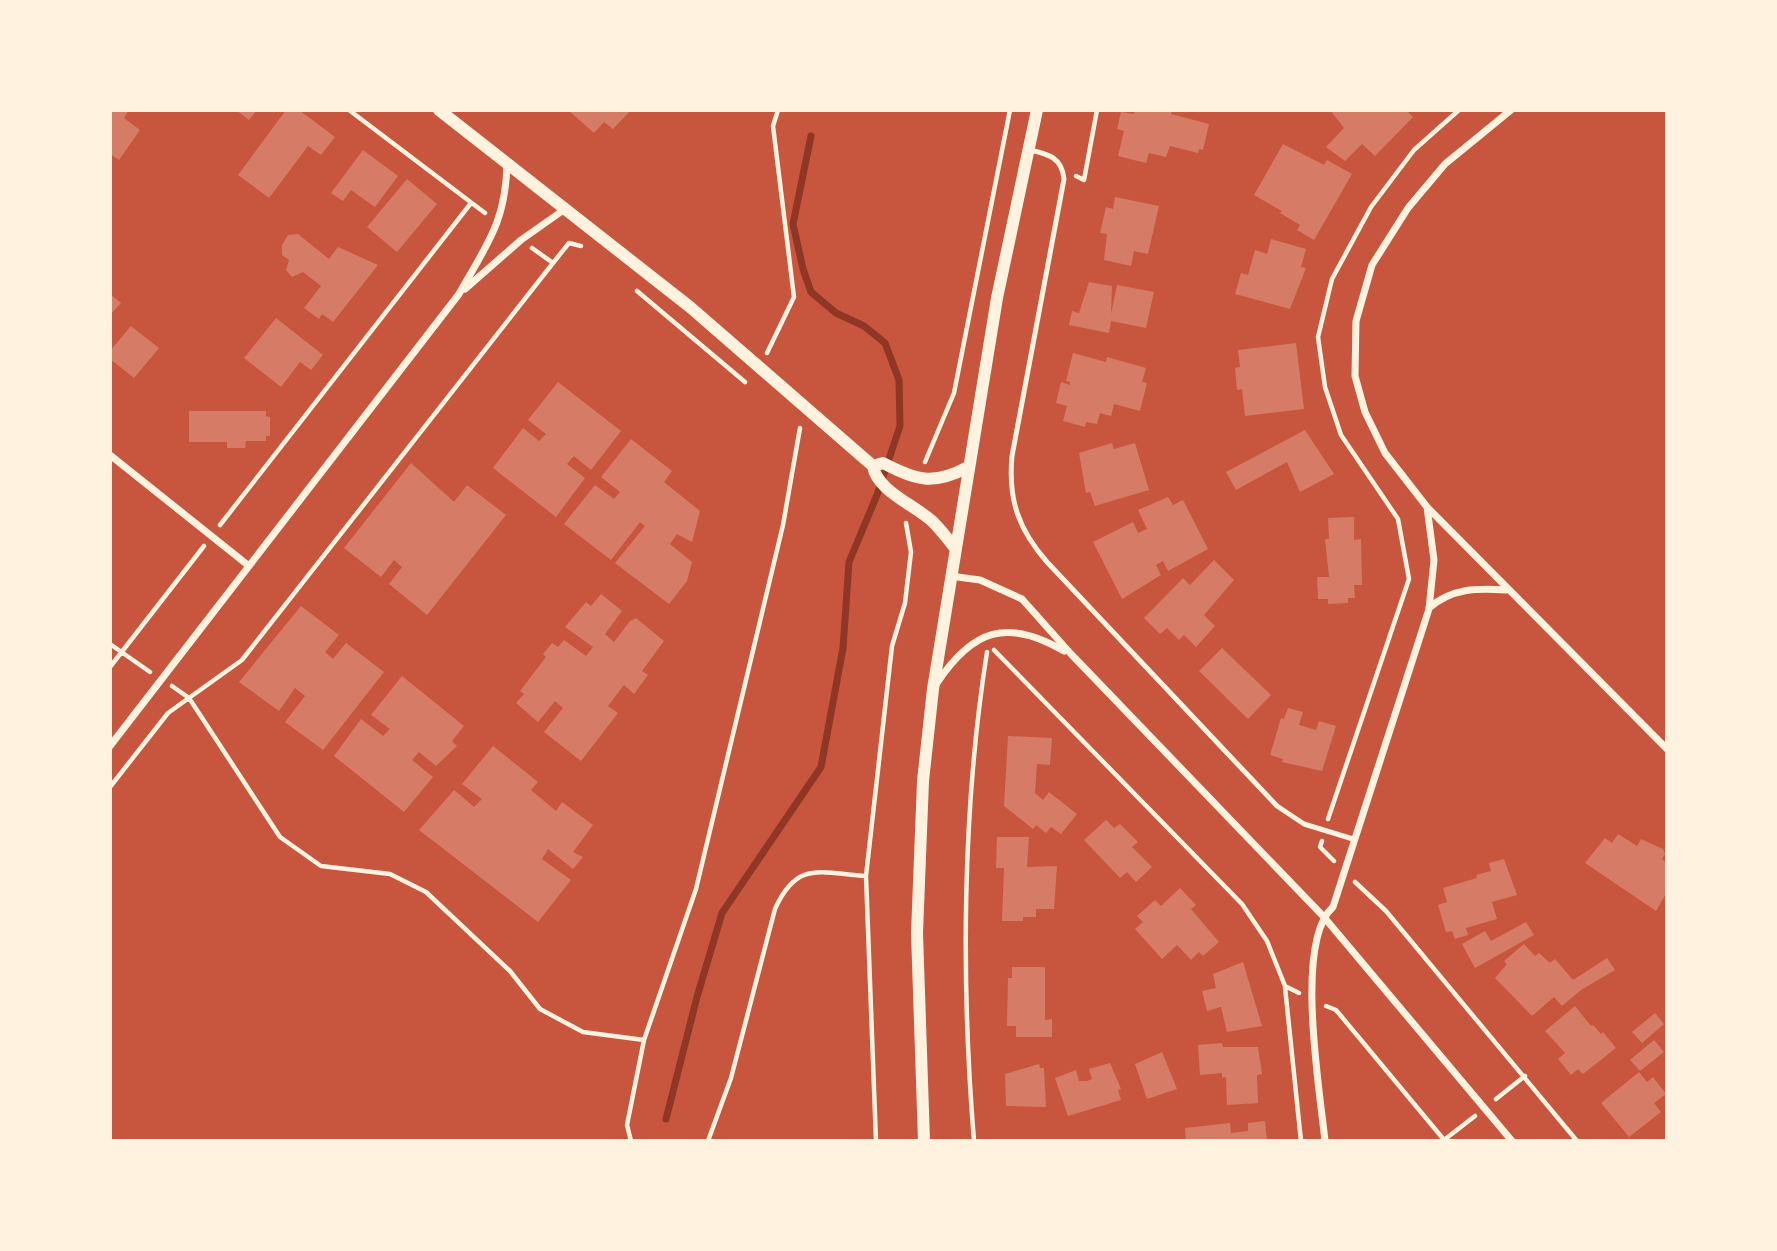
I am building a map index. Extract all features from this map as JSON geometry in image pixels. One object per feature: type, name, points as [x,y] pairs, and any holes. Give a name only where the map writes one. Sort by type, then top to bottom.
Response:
[{"type":"street","points":[[439,110],[690,307],[873,466],[875,477],[889,491],[911,503],[935,524],[955,548]]},
{"type":"street","points":[[925,1141],[917,933],[923,781],[949,576],[997,298],[1037,110]]},
{"type":"street","points":[[1511,110],[1445,164],[1408,208],[1372,265],[1356,321],[1355,376],[1365,412],[1385,453],[1427,507],[1667,749]]},
{"type":"street","points":[[110,746],[459,294],[496,228],[506,198],[507,163]]},
{"type":"street","points":[[459,294],[521,240],[565,208]]},
{"type":"street","points":[[110,455],[249,566]]},
{"type":"street","points":[[873,466],[883,463],[917,479],[954,475],[968,467]]},
{"type":"street","points":[[1325,1141],[1311,999],[1323,916],[1333,908],[1429,609],[1434,559],[1427,507]]},
{"type":"street","points":[[949,576],[980,580],[1022,598],[1071,654],[1323,916],[1512,1141]]},
{"type":"street","points":[[1429,609],[1447,596],[1467,589],[1507,590]]},
{"type":"street","points":[[933,689],[954,657],[991,634],[1015,631],[1038,635],[1071,654]]},
{"type":"lane","points":[[1029,149],[1051,155],[1063,169],[1012,456],[1011,495],[1018,520],[1029,542],[1046,562],[1277,806],[1289,817],[1353,839]]},
{"type":"path","points":[[110,667],[471,203],[349,110]]},
{"type":"path","points":[[766,354],[794,297],[773,126],[778,110]]},
{"type":"path","points":[[917,479],[954,393],[1010,110]]},
{"type":"path","points":[[1063,169],[1084,180],[1097,110]]},
{"type":"path","points":[[1459,110],[1414,150],[1371,207],[1332,279],[1318,337],[1325,387],[1341,435],[1398,519],[1409,579],[1320,847],[1386,911],[1577,1141]]},
{"type":"path","points":[[110,787],[168,713],[242,660],[569,243],[586,248]]},
{"type":"path","points":[[629,284],[746,383]]},
{"type":"path","points":[[631,1141],[627,1125],[644,1040],[696,889],[783,525],[800,428],[789,419]]},
{"type":"path","points":[[876,1141],[866,876],[892,646],[905,603],[911,552],[905,519],[911,503]]},
{"type":"path","points":[[110,644],[189,698],[254,793],[280,837],[321,866],[390,874],[426,892],[510,971],[540,1009],[583,1032],[644,1040]]},
{"type":"path","points":[[974,1141],[966,1042],[966,905],[979,702],[989,644],[1242,904],[1267,941],[1285,986],[1301,1141]]},
{"type":"path","points":[[708,1141],[732,1078],[775,909],[785,886],[805,873],[866,876]]},
{"type":"path","points":[[1285,986],[1336,1010],[1445,1141]]},
{"type":"building","points":[[110,110],[129,110],[124,118],[140,130],[119,160],[110,154]]},
{"type":"building","points":[[236,110],[257,110],[249,120]]},
{"type":"building","points":[[286,110],[299,110],[335,137],[321,155],[308,146],[269,198],[238,175]]},
{"type":"building","points":[[568,110],[631,110],[613,129],[604,122],[594,133]]},
{"type":"building","points":[[1135,110],[1172,110],[1171,114],[1209,124],[1203,150],[1199,149],[1198,153],[1170,146],[1166,157],[1149,153],[1146,163],[1118,156],[1124,131],[1117,129],[1121,112],[1134,114]]},
{"type":"building","points":[[1330,110],[1406,110],[1413,117],[1375,156],[1362,144],[1345,161],[1326,147],[1344,128]]},
{"type":"building","points":[[1283,144],[1324,165],[1327,160],[1352,174],[1314,240],[1297,230],[1300,225],[1280,213],[1282,211],[1254,195]]},
{"type":"building","points":[[363,150],[398,176],[375,207],[351,190],[343,201],[331,193]]},
{"type":"building","points":[[407,179],[437,204],[397,252],[367,227]]},
{"type":"building","points":[[1115,197],[1159,206],[1148,254],[1134,251],[1131,266],[1104,260],[1107,234],[1100,233],[1106,207],[1113,209]]},
{"type":"building","points":[[298,234],[329,259],[338,247],[378,265],[333,322],[322,314],[319,319],[304,308],[321,286],[303,272],[292,277],[286,270],[289,260],[282,255],[282,245],[288,235]]},
{"type":"building","points":[[1271,239],[1306,249],[1301,267],[1306,268],[1290,309],[1235,294],[1241,273],[1248,275],[1255,250],[1267,254]]},
{"type":"building","points":[[1089,282],[1112,286],[1111,314],[1117,285],[1154,292],[1146,328],[1111,321],[1109,333],[1069,325],[1072,311],[1079,313]]},
{"type":"building","points":[[110,294],[121,303],[110,315]]},
{"type":"building","points":[[276,318],[323,355],[311,370],[300,362],[281,387],[244,358]]},
{"type":"building","points":[[131,326],[159,348],[134,378],[110,359],[110,351]]},
{"type":"building","points":[[1296,343],[1304,409],[1245,416],[1242,389],[1237,390],[1235,368],[1240,367],[1238,350]]},
{"type":"building","points":[[1073,353],[1106,362],[1107,357],[1146,368],[1142,382],[1147,383],[1140,411],[1114,404],[1111,416],[1100,413],[1097,424],[1086,422],[1085,427],[1063,421],[1067,406],[1056,403],[1061,382],[1070,385],[1070,382],[1066,381]]},
{"type":"building","points":[[558,382],[621,431],[591,470],[574,456],[567,464],[585,478],[556,517],[493,468],[523,428],[539,441],[546,434],[528,420]]},
{"type":"building","points":[[189,411],[266,411],[266,416],[270,417],[270,436],[266,436],[266,441],[246,441],[245,448],[227,448],[227,442],[189,442]]},
{"type":"building","points":[[1305,430],[1334,474],[1300,492],[1287,462],[1236,490],[1226,472]]},
{"type":"building","points":[[631,439],[672,471],[664,482],[700,511],[692,542],[677,534],[670,544],[692,562],[687,581],[669,604],[615,563],[645,526],[640,522],[611,560],[564,524],[595,485],[614,499],[620,492],[601,477]]},
{"type":"building","points":[[1112,443],[1114,449],[1135,443],[1149,490],[1095,506],[1090,492],[1086,493],[1079,453]]},
{"type":"building","points":[[411,463],[454,502],[467,485],[506,515],[427,615],[389,584],[402,567],[394,560],[381,577],[344,548]]},
{"type":"building","points":[[1168,497],[1173,505],[1183,500],[1208,549],[1168,571],[1163,561],[1156,565],[1161,575],[1122,599],[1093,542],[1133,522],[1138,533],[1147,529],[1138,510]]},
{"type":"building","points":[[1354,517],[1354,540],[1361,539],[1362,585],[1354,585],[1355,598],[1348,598],[1348,603],[1328,604],[1328,599],[1318,599],[1317,577],[1329,577],[1325,539],[1329,539],[1328,518]]},
{"type":"building","points":[[1214,560],[1234,580],[1204,615],[1215,626],[1196,647],[1184,635],[1179,640],[1167,628],[1160,634],[1144,618],[1183,578],[1190,585]]},
{"type":"building","points":[[601,594],[622,611],[605,634],[614,642],[630,621],[636,618],[664,641],[642,671],[648,675],[634,694],[624,685],[608,706],[618,713],[581,761],[544,732],[563,708],[555,701],[538,722],[516,703],[524,694],[520,691],[546,657],[543,654],[552,643],[558,647],[564,640],[586,656],[593,647],[565,627],[586,602],[591,606]]},
{"type":"building","points":[[301,606],[339,635],[325,652],[333,659],[346,643],[384,672],[323,750],[285,722],[305,696],[295,688],[279,711],[239,682]]},
{"type":"building","points":[[1222,648],[1271,695],[1248,719],[1199,671]]},
{"type":"building","points":[[402,676],[464,726],[452,741],[457,746],[436,766],[419,752],[412,760],[433,777],[404,812],[334,756],[361,719],[383,736],[390,729],[371,715]]},
{"type":"building","points":[[1288,708],[1303,712],[1299,725],[1316,730],[1319,721],[1336,726],[1322,771],[1282,762],[1283,759],[1270,755],[1281,718],[1284,719]]},
{"type":"building","points":[[1008,736],[1052,738],[1050,765],[1037,764],[1035,793],[1043,800],[1049,792],[1077,814],[1061,834],[1051,827],[1046,833],[1036,825],[1033,829],[1004,806]]},
{"type":"building","points":[[493,746],[538,782],[531,790],[556,811],[562,802],[593,825],[573,852],[583,857],[573,869],[548,849],[542,859],[571,880],[538,922],[419,830],[454,790],[474,807],[482,799],[462,784]]},
{"type":"building","points":[[1106,820],[1114,828],[1120,824],[1138,842],[1132,847],[1152,867],[1136,882],[1127,872],[1120,878],[1084,840]]},
{"type":"building","points":[[1618,834],[1637,846],[1641,839],[1663,849],[1665,854],[1662,859],[1667,863],[1667,892],[1656,911],[1585,863],[1605,838],[1612,843]]},
{"type":"building","points":[[997,837],[1029,837],[1027,867],[1057,866],[1054,909],[1036,909],[1036,917],[1023,917],[1023,921],[1002,921],[1004,868],[996,868]]},
{"type":"building","points":[[1504,859],[1517,895],[1492,902],[1497,919],[1466,928],[1468,935],[1455,939],[1452,931],[1446,932],[1438,905],[1447,902],[1443,888],[1477,878],[1476,875],[1491,871],[1489,863]]},
{"type":"building","points":[[1180,888],[1196,905],[1191,909],[1219,942],[1203,956],[1199,952],[1191,960],[1177,945],[1162,959],[1135,929],[1143,922],[1137,916],[1155,900],[1161,906]]},
{"type":"building","points":[[1526,922],[1534,935],[1475,968],[1462,944],[1485,931],[1491,941]]},
{"type":"building","points":[[1524,944],[1535,956],[1539,953],[1550,963],[1555,959],[1573,980],[1607,958],[1615,970],[1581,990],[1562,1006],[1554,997],[1532,1016],[1495,978],[1507,964],[1504,961]]},
{"type":"building","points":[[1243,962],[1262,1026],[1227,1032],[1221,1007],[1207,1011],[1202,991],[1216,988],[1213,974]]},
{"type":"building","points":[[1012,967],[1045,967],[1045,1020],[1052,1019],[1052,1037],[1016,1037],[1016,1026],[1007,1026],[1008,978],[1012,978]]},
{"type":"building","points":[[1575,1006],[1591,1026],[1601,1034],[1603,1032],[1616,1048],[1583,1074],[1578,1069],[1571,1075],[1558,1059],[1565,1053],[1545,1031]]},
{"type":"building","points":[[1655,1013],[1664,1024],[1642,1043],[1632,1032]]},
{"type":"building","points":[[1654,1040],[1664,1052],[1640,1071],[1630,1060]]},
{"type":"building","points":[[1222,1043],[1223,1047],[1258,1047],[1262,1074],[1257,1075],[1258,1103],[1227,1105],[1226,1077],[1222,1078],[1222,1073],[1200,1075],[1198,1045]]},
{"type":"building","points":[[1162,1052],[1177,1089],[1147,1099],[1135,1064]]},
{"type":"building","points":[[1110,1063],[1121,1089],[1118,1090],[1121,1100],[1068,1116],[1055,1078],[1076,1070],[1079,1081],[1087,1081],[1092,1079],[1089,1069]]},
{"type":"building","points":[[1039,1064],[1040,1068],[1044,1068],[1046,1107],[1006,1106],[1005,1074]]},
{"type":"building","points":[[1639,1072],[1647,1082],[1653,1077],[1666,1094],[1654,1103],[1661,1112],[1629,1137],[1601,1103]]},
{"type":"building","points":[[1265,1121],[1267,1141],[1186,1141],[1185,1128],[1230,1123],[1231,1133],[1248,1131],[1248,1123]]},
{"type":"waterway","points":[[666,1119],[722,913],[821,767],[843,648],[849,562],[877,495],[900,426],[899,380],[885,343],[864,326],[836,313],[811,292],[803,269],[793,224],[811,136]]}]
